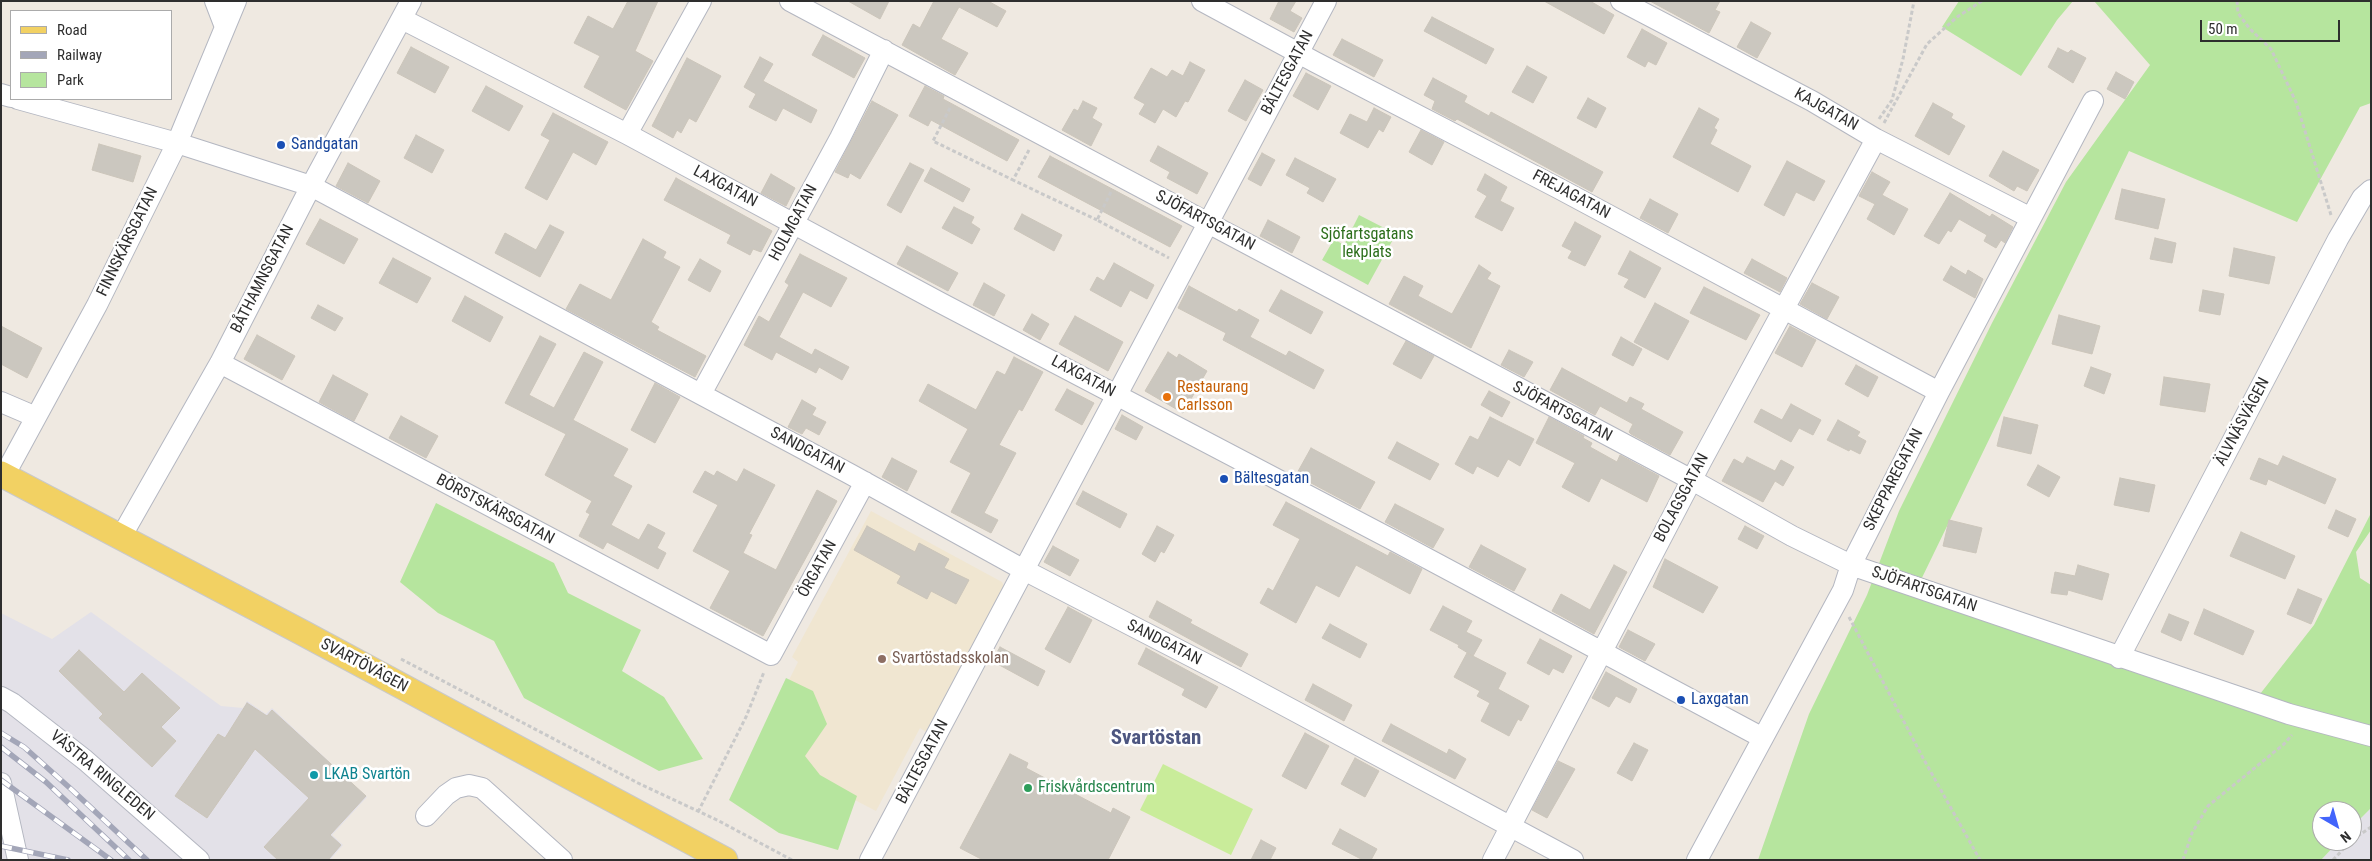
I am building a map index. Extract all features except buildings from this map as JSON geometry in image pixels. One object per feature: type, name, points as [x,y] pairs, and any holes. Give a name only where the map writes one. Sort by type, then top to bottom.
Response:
[{"type":"main road","name":"SVARTÖVÄGEN","points":[[3,475],[725,860]]},
{"type":"street","points":[[215,1],[225,27]]},
{"type":"street","name":"FINNSKÄRSGATAN","points":[[3,475],[97,305],[177,143],[236,1]]},
{"type":"street","name":"BÅTHAMNSGATAN","points":[[121,537],[220,363],[311,186],[411,1]]},
{"type":"street","points":[[627,134],[700,1]]},
{"type":"street","name":"SJÖFARTSGATAN","points":[[790,1],[1692,480],[1792,536],[1851,565],[2119,658],[2304,718],[2371,736]]},
{"type":"street","name":"FREJAGATAN","points":[[1202,1],[1298,54],[1558,188],[1939,392]]},
{"type":"street","name":"BÄLTESGATAN","points":[[870,860],[1210,223],[1326,1]]},
{"type":"street","name":"KAJGATAN","points":[[1621,1],[1812,101],[1877,130],[2031,218]]},
{"type":"street","name":"LAXGATAN","points":[[402,19],[627,134],[1762,738]]},
{"type":"street","name":"HOLMGATAN","points":[[701,394],[840,138],[884,50]]},
{"type":"street","name":"SANDGATAN","points":[[22,100],[177,143],[311,186],[865,482],[1024,570],[1511,826],[1572,860]]},
{"type":"street","name":"SKEPPAREGATAN","points":[[1697,860],[1839,599],[1851,565],[1939,392],[2093,102]]},
{"type":"street","name":"BOLAGSGATAN","points":[[1493,860],[1600,652],[1877,130]]},
{"type":"street","name":"ÄLVNÄSVÄGEN","points":[[2119,658],[2338,239],[2362,198],[2371,190]]},
{"type":"street","name":"BÖRSTSKÄRSGATAN","points":[[220,363],[771,655]]},
{"type":"street","points":[[1,402],[36,417]]},
{"type":"street","name":"ÖRGATAN","points":[[771,655],[865,482]]},
{"type":"street","name":"VÄSTRA RINGLEDEN","points":[[1,697],[12,703],[85,760],[199,860]]},
{"type":"street","points":[[1,783],[18,860]]},
{"type":"street","points":[[426,816],[446,795],[456,788],[469,786],[482,788],[562,860]]},
{"type":"path","points":[[1877,130],[1892,100],[1903,59],[1914,1]]},
{"type":"path","points":[[1877,130],[1927,44],[1958,17],[1982,1]]},
{"type":"path","points":[[2237,1],[2238,13],[2249,28],[2271,50],[2296,102],[2338,239]]},
{"type":"path","points":[[954,100],[933,141],[1097,220],[1176,262]]},
{"type":"path","points":[[1013,180],[1033,143]]},
{"type":"path","points":[[1097,220],[1115,185]]},
{"type":"path","points":[[1839,599],[1923,758],[1980,860]]},
{"type":"path","points":[[698,812],[746,717],[771,655]]},
{"type":"path","points":[[397,658],[421,668],[638,783],[792,860]]},
{"type":"path","points":[[2183,860],[2192,833],[2208,806],[2284,744],[2304,718]]},
{"type":"path","points":[[2333,860],[2342,851]]},
{"type":"shaded area","name":"Svartöstadsskolan","points":[[871,511],[1002,582],[1005,588],[929,734],[920,728],[876,811],[755,748],[798,662],[792,657]]},
{"type":"shaded area","points":[[91,612],[221,706],[243,708],[247,701],[266,714],[272,708],[367,797],[332,835],[343,845],[330,860],[1,860],[1,613],[52,639]]},
{"type":"shaded area","points":[[2371,808],[2371,860],[2321,860],[2330,851],[2362,851],[2362,817]]},
{"type":"green space","points":[[1959,1],[2073,1],[2057,20],[2021,76],[1942,27]]},
{"type":"green space","points":[[2094,1],[2371,1],[2371,103],[2360,107],[2297,222],[2129,151],[1917,588],[2253,703],[2314,625],[2371,513],[2371,530],[2356,552],[2360,578],[2371,585],[2371,808],[2362,817],[2362,801],[2312,801],[2312,851],[2330,851],[2321,860],[1758,860],[1809,714],[1867,595],[1899,511],[1992,323],[2066,182],[2150,65]]},
{"type":"green space","name":"Sjöfartsgatans lekplats","points":[[1359,215],[1396,234],[1368,285],[1322,260],[1334,239],[1344,245]]},
{"type":"green space","points":[[436,503],[554,563],[568,593],[641,630],[622,671],[664,697],[703,759],[659,771],[524,698],[494,641],[438,613],[400,582]]},
{"type":"green space","points":[[786,678],[813,691],[827,724],[805,756],[820,775],[857,796],[838,850],[779,833],[729,800]]},
{"type":"green space","points":[[1163,764],[1253,809],[1231,855],[1140,810]]},
{"type":"railway","points":[[1,733],[24,747],[147,860]]},
{"type":"railway","points":[[1,747],[46,782],[129,860]]},
{"type":"railway","points":[[1,780],[111,860]]},
{"type":"railway","points":[[1,846],[68,860]]},
{"type":"place","name":"Sandgatan","points":[[281,145]]},
{"type":"place","name":"Restaurang Carlsson","points":[[1167,397]]},
{"type":"place","name":"Bältesgatan","points":[[1224,479]]},
{"type":"place","name":"Svartöstadsskolan","points":[[882,659]]},
{"type":"place","name":"Laxgatan","points":[[1681,700]]},
{"type":"place","name":"LKAB Svartön","points":[[314,775]]},
{"type":"place","name":"Friskvårdscentrum","points":[[1028,788]]},
{"type":"district","name":"Svartöstan","points":[[1156,739]]}]
